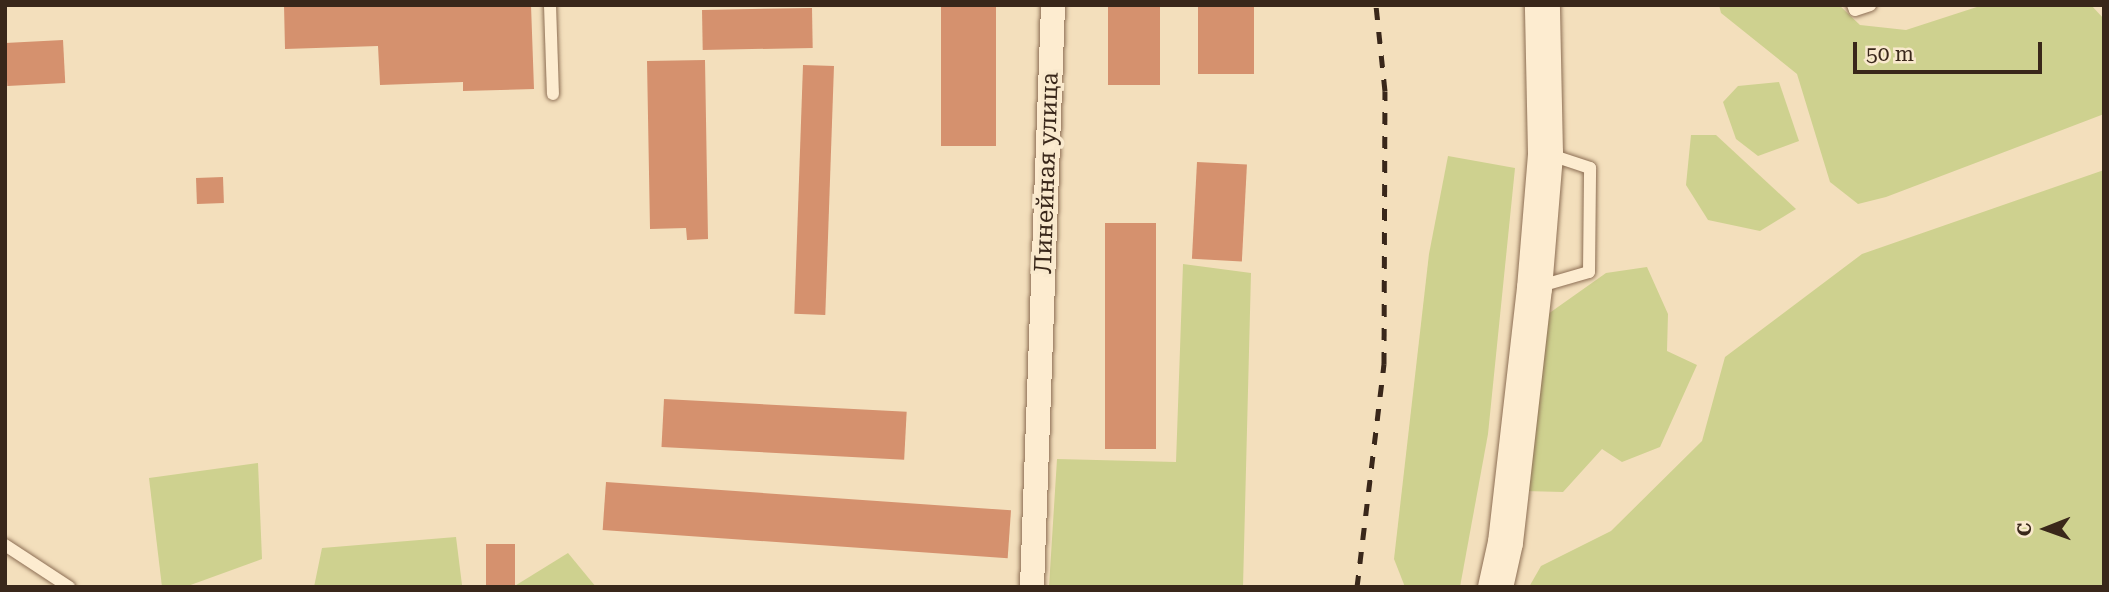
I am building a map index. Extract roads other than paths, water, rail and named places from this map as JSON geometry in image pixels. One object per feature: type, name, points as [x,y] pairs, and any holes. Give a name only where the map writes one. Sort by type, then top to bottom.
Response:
[{"type":"main road","points":[[1495,587],[1505,542],[1534,288],[1545,153],[1542,5]]},
{"type":"street","name":"Линейная улица","points":[[1032,587],[1053,5]]},
{"type":"lane","points":[[550,5],[553,94]]},
{"type":"lane","points":[[1853,5],[1854,10],[1870,5]]},
{"type":"lane","points":[[1534,288],[1589,272],[1590,168],[1545,153]]},
{"type":"lane","points":[[5,545],[69,587]]},
{"type":"railway","points":[[1357,587],[1384,364],[1385,91],[1376,5]]}]
